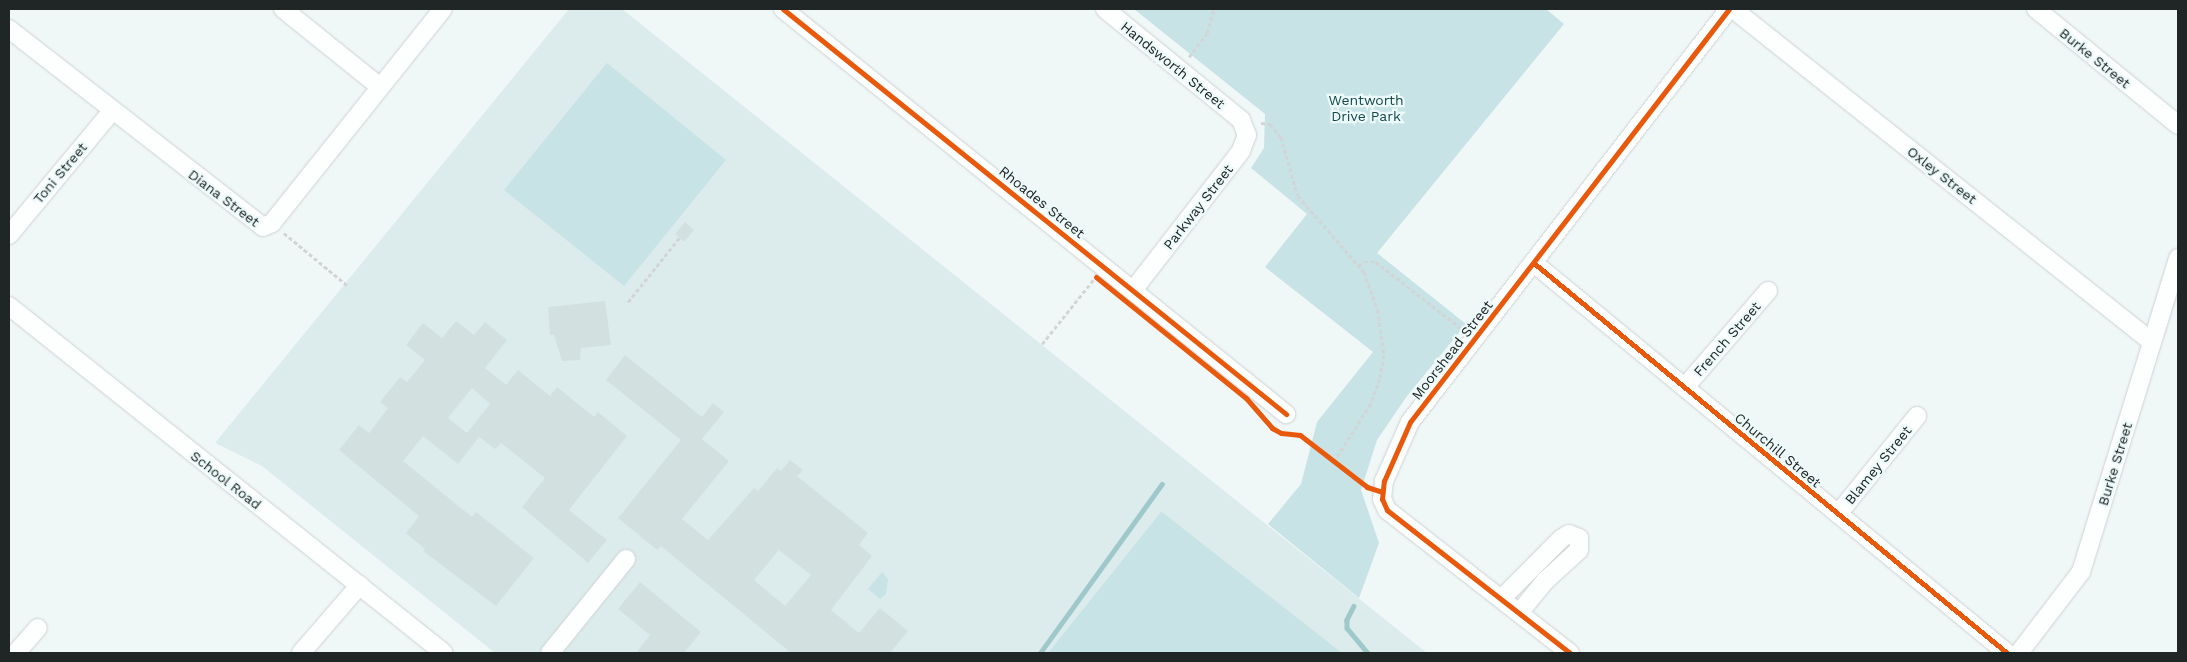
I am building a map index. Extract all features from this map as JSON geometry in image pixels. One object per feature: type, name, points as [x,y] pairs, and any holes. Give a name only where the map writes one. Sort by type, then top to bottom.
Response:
[{"type":"street","points":[[282,9],[380,88]]},
{"type":"street","name":"Diana Street","points":[[9,29],[252,222],[263,228],[272,223],[443,9]]},
{"type":"street","name":"Rhoades Street","points":[[782,9],[1286,414]]},
{"type":"street","name":"Handsworth Street","points":[[1105,9],[1241,120]]},
{"type":"street","name":"Moorshead Street","points":[[1570,653],[1396,518],[1382,499],[1384,482],[1410,422],[1535,264],[1731,9]]},
{"type":"street","name":"Oxley Street","points":[[1731,9],[2152,342]]},
{"type":"street","name":"Burke Street","points":[[2036,9],[2178,125]]},
{"type":"street","name":"Toni Street","points":[[9,235],[112,110]]},
{"type":"street","name":"Parkway Street","points":[[1134,290],[1241,151],[1247,135],[1241,120]]},
{"type":"street","name":"Burke Street","points":[[2020,653],[2081,572],[2178,258]]},
{"type":"street","name":"Churchill Street","points":[[1535,264],[2007,653]]},
{"type":"street","name":"French Street","points":[[1685,388],[1768,292]]},
{"type":"street","name":"School Road","points":[[9,306],[444,653]]},
{"type":"street","name":"Blamey Street","points":[[1838,514],[1917,416]]},
{"type":"street","points":[[1502,599],[1562,538],[1569,534],[1579,538],[1579,550],[1545,581],[1519,613]]},
{"type":"street","points":[[550,653],[626,559]]},
{"type":"street","points":[[301,653],[360,586]]},
{"type":"street","points":[[16,653],[38,628]]},
{"type":"path","points":[[1188,58],[1207,33],[1214,9]]},
{"type":"path","points":[[1261,122],[1270,124],[1282,137],[1298,196],[1364,272],[1378,310],[1384,355],[1371,404],[1334,462]]},
{"type":"path","points":[[272,223],[348,286]]},
{"type":"path","points":[[628,302],[679,238]]},
{"type":"path","points":[[1358,266],[1364,262],[1376,262],[1452,322],[1476,338]]},
{"type":"path","points":[[1042,344],[1096,277]]},
{"type":"shaded area","points":[[569,9],[622,9],[1427,653],[495,653],[262,466],[215,443]]},
{"type":"green space","name":"Wentworth Drive Park","points":[[1134,9],[1546,9],[1564,24],[1377,253],[1466,324],[1407,396],[1377,440],[1361,490],[1379,543],[1359,598],[1268,524],[1301,484],[1317,422],[1373,352],[1265,267],[1307,214],[1251,168],[1264,148],[1265,114]]},
{"type":"green space","points":[[607,63],[726,160],[624,286],[504,190]]},
{"type":"green space","points":[[1162,512],[1342,653],[1048,653]]},
{"type":"green space","points":[[882,572],[888,579],[886,594],[880,599],[868,589]]},
{"type":"building","points":[[685,222],[694,230],[684,242],[675,234]]},
{"type":"building","points":[[605,301],[611,345],[581,348],[580,360],[562,361],[554,335],[550,335],[548,307]]},
{"type":"building","points":[[456,321],[474,335],[485,322],[507,340],[485,368],[506,385],[518,370],[550,396],[557,387],[594,417],[598,412],[627,436],[569,510],[607,540],[588,563],[522,507],[545,478],[501,443],[495,449],[479,437],[458,464],[423,436],[403,461],[472,517],[476,512],[534,558],[496,606],[423,551],[425,549],[406,533],[419,516],[339,450],[359,425],[369,433],[388,408],[380,402],[400,377],[407,382],[425,360],[406,345],[423,323],[442,338]],"holes":[[[472,388],[490,404],[467,433],[448,418]]]},
{"type":"building","points":[[625,355],[702,417],[713,403],[724,412],[702,439],[729,461],[682,519],[708,540],[754,488],[758,491],[777,468],[781,471],[790,460],[803,470],[797,476],[868,533],[859,545],[872,556],[831,610],[859,633],[880,608],[908,631],[890,653],[791,653],[661,546],[657,550],[618,518],[681,440],[606,380]],"holes":[[[779,550],[811,575],[785,606],[754,580]]]},
{"type":"building","points":[[640,582],[701,632],[684,653],[636,653],[650,635],[618,609]]},
{"type":"waterway","points":[[1040,653],[1162,484]]},
{"type":"waterway","points":[[1354,606],[1347,620],[1347,628],[1368,653]]},
{"type":"cycle path","points":[[783,9],[1286,414]]},
{"type":"cycle path","points":[[1570,653],[1387,510],[1382,499],[1384,481],[1410,422],[1729,9]]},
{"type":"cycle path","points":[[1535,264],[2007,653]]},
{"type":"cycle path","points":[[1096,277],[1246,398],[1272,428],[1281,433],[1300,435],[1367,487],[1382,492]]}]
